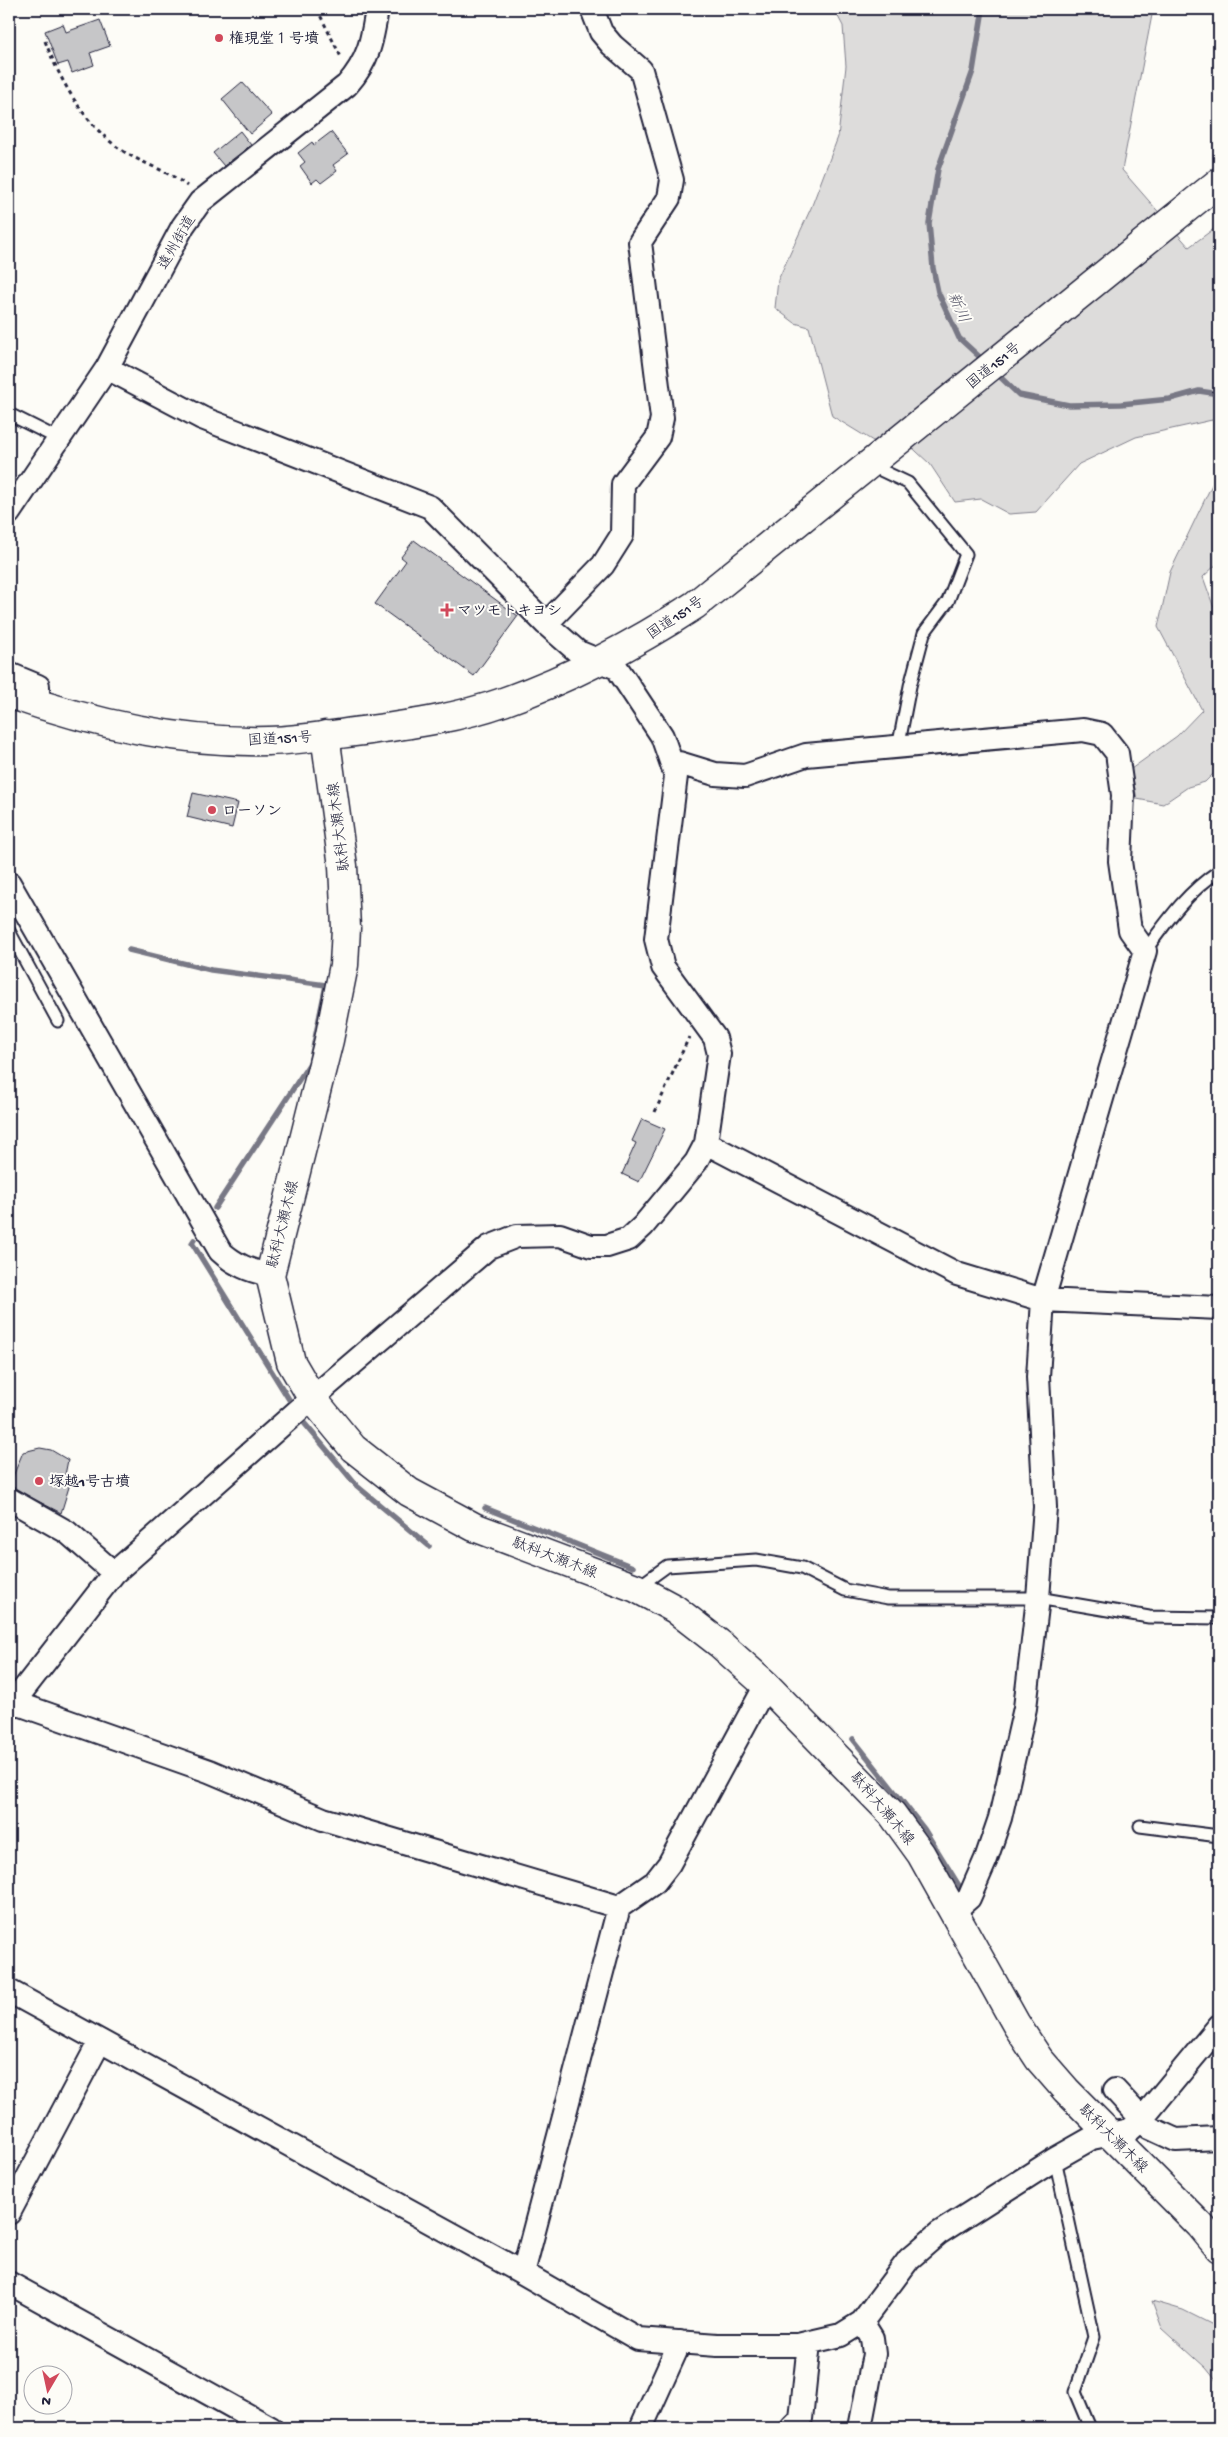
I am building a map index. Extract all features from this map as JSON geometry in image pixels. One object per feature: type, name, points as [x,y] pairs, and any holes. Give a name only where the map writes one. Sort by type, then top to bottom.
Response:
[{"type":"main road","name":"国道151号","points":[[9,694],[96,721],[156,732],[209,738],[268,741],[406,725],[502,703],[601,662],[648,636],[694,605],[1219,182]]},
{"type":"main road","name":"駄科大瀬木線","points":[[325,735],[343,866],[346,928],[344,965],[329,1040],[270,1275],[290,1362],[312,1398],[353,1448],[409,1492],[474,1527],[636,1588],[675,1609],[720,1644],[766,1685],[892,1814],[921,1854],[1016,2024],[1039,2059],[1066,2090],[1200,2225],[1219,2248]]},
{"type":"street","name":"遠州街道","points":[[9,512],[107,368],[183,226],[200,202],[352,79],[362,66],[372,43],[377,9]]},
{"type":"street","points":[[546,624],[603,565],[622,535],[623,484],[658,437],[662,418],[640,242],[669,198],[672,180],[642,70],[612,45],[601,32],[592,9]]},
{"type":"street","points":[[107,368],[202,418],[430,507],[546,624],[578,652],[617,668],[662,736],[676,776],[656,940],[663,967],[716,1038],[719,1054],[706,1143],[696,1162],[643,1226],[629,1239],[607,1246],[591,1246],[560,1235],[517,1236],[489,1247],[312,1398],[114,1573],[11,1705],[209,1771],[323,1819],[618,1908]]},
{"type":"street","points":[[9,674],[38,686],[38,704]]},
{"type":"street","points":[[673,765],[679,763],[716,774],[745,776],[806,755],[1083,730],[1102,734],[1117,753],[1123,795],[1120,861],[1130,930],[1145,951],[1043,1300],[1038,1377],[1044,1507],[1038,1598],[1025,1708],[1000,1818],[969,1898],[953,1912]]},
{"type":"street","points":[[9,883],[220,1251],[230,1260],[248,1270],[270,1275]]},
{"type":"street","points":[[706,1143],[957,1274],[1043,1300],[1219,1308]]},
{"type":"street","points":[[9,1499],[67,1532],[114,1573]]},
{"type":"street","points":[[523,2273],[618,1908],[655,1882],[669,1864],[766,1685]]},
{"type":"street","points":[[9,1991],[523,2273],[638,2339],[717,2345],[798,2345],[841,2335],[862,2322],[910,2259],[939,2233],[1055,2159],[1092,2138],[1130,2130],[1142,2119],[1219,2026]]},
{"type":"street","points":[[9,2213],[100,2041]]},
{"type":"street","points":[[1115,2090],[1150,2128],[1176,2140],[1219,2138]]},
{"type":"street","points":[[9,2283],[271,2428]]},
{"type":"street","points":[[860,2428],[874,2354],[872,2338],[862,2322]]},
{"type":"street","points":[[641,2428],[680,2342]]},
{"type":"street","points":[[792,2428],[801,2419],[809,2343]]},
{"type":"lane","points":[[9,414],[59,439]]},
{"type":"lane","points":[[874,461],[908,484],[966,554],[948,601],[924,633],[910,686],[898,748]]},
{"type":"lane","points":[[1145,951],[1183,899],[1202,882],[1219,871]]},
{"type":"lane","points":[[9,932],[58,1021]]},
{"type":"lane","points":[[636,1588],[667,1566],[756,1560],[802,1568],[845,1590],[888,1598],[1038,1598],[1149,1617],[1219,1618]]},
{"type":"lane","points":[[1140,1826],[1219,1836]]},
{"type":"lane","points":[[1055,2159],[1094,2337],[1075,2392],[1090,2428]]},
{"type":"path","points":[[317,9],[352,79]]},
{"type":"path","points":[[45,41],[64,84],[101,135],[124,151],[186,184],[200,202]]},
{"type":"path","points":[[655,1112],[699,1016]]},
{"type":"shaded area","points":[[834,9],[1151,9],[1152,15],[1122,170],[1189,247],[1219,225],[1219,425],[1212,420],[1136,437],[1079,464],[1036,512],[1009,514],[981,499],[955,502],[930,464],[903,439],[873,441],[832,416],[809,327],[795,323],[775,308],[778,280],[811,208],[838,137],[846,66],[843,26]]},
{"type":"shaded area","points":[[1219,470],[1219,562],[1203,577],[1219,622],[1219,768],[1205,782],[1188,787],[1163,804],[1137,799],[1131,769],[1177,736],[1202,710],[1158,627],[1170,572]]},
{"type":"shaded area","points":[[1152,2301],[1183,2310],[1219,2328],[1219,2384],[1206,2368],[1162,2328]]},
{"type":"building","points":[[100,20],[110,46],[90,53],[94,65],[72,73],[68,62],[58,65],[45,31],[63,24],[66,32]]},
{"type":"building","points":[[242,82],[272,115],[250,134],[222,99]]},
{"type":"building","points":[[240,131],[251,145],[224,166],[213,153]]},
{"type":"building","points":[[331,132],[348,154],[333,165],[337,171],[321,183],[317,179],[312,183],[300,166],[305,162],[298,153],[312,142],[314,145]]},
{"type":"building","name":"マツモトキヨシ","points":[[414,540],[518,616],[474,676],[375,604],[406,561],[401,557]]},
{"type":"building","name":"ローソン","points":[[193,793],[238,803],[232,828],[187,817]]},
{"type":"building","points":[[642,1119],[665,1129],[639,1182],[622,1174],[636,1143],[632,1141]]},
{"type":"building","name":"塚越1号古墳","points":[[40,1448],[51,1450],[68,1460],[65,1475],[69,1487],[61,1513],[9,1486],[23,1452]]},
{"type":"waterway","name":"新川","points":[[983,9],[973,71],[938,169],[929,223],[933,268],[938,292],[959,338],[984,361]]},
{"type":"waterway","name":"新川","points":[[996,373],[1019,395],[1069,405],[1121,404],[1170,399],[1199,391],[1219,394]]},
{"type":"waterway","points":[[129,950],[211,970],[326,985],[310,1063],[215,1208]]},
{"type":"waterway","points":[[194,1240],[192,1243],[290,1401]]},
{"type":"waterway","points":[[305,1424],[357,1486],[429,1546]]},
{"type":"waterway","points":[[485,1508],[633,1567]]},
{"type":"waterway","points":[[853,1739],[924,1829],[961,1889]]},
{"type":"place","name":"権現堂１号墳","points":[[219,38]]},
{"type":"place","name":"マツモトキヨシ","points":[[447,610]]},
{"type":"place","name":"ローソン","points":[[212,810]]},
{"type":"place","name":"塚越1号古墳","points":[[39,1481]]}]
